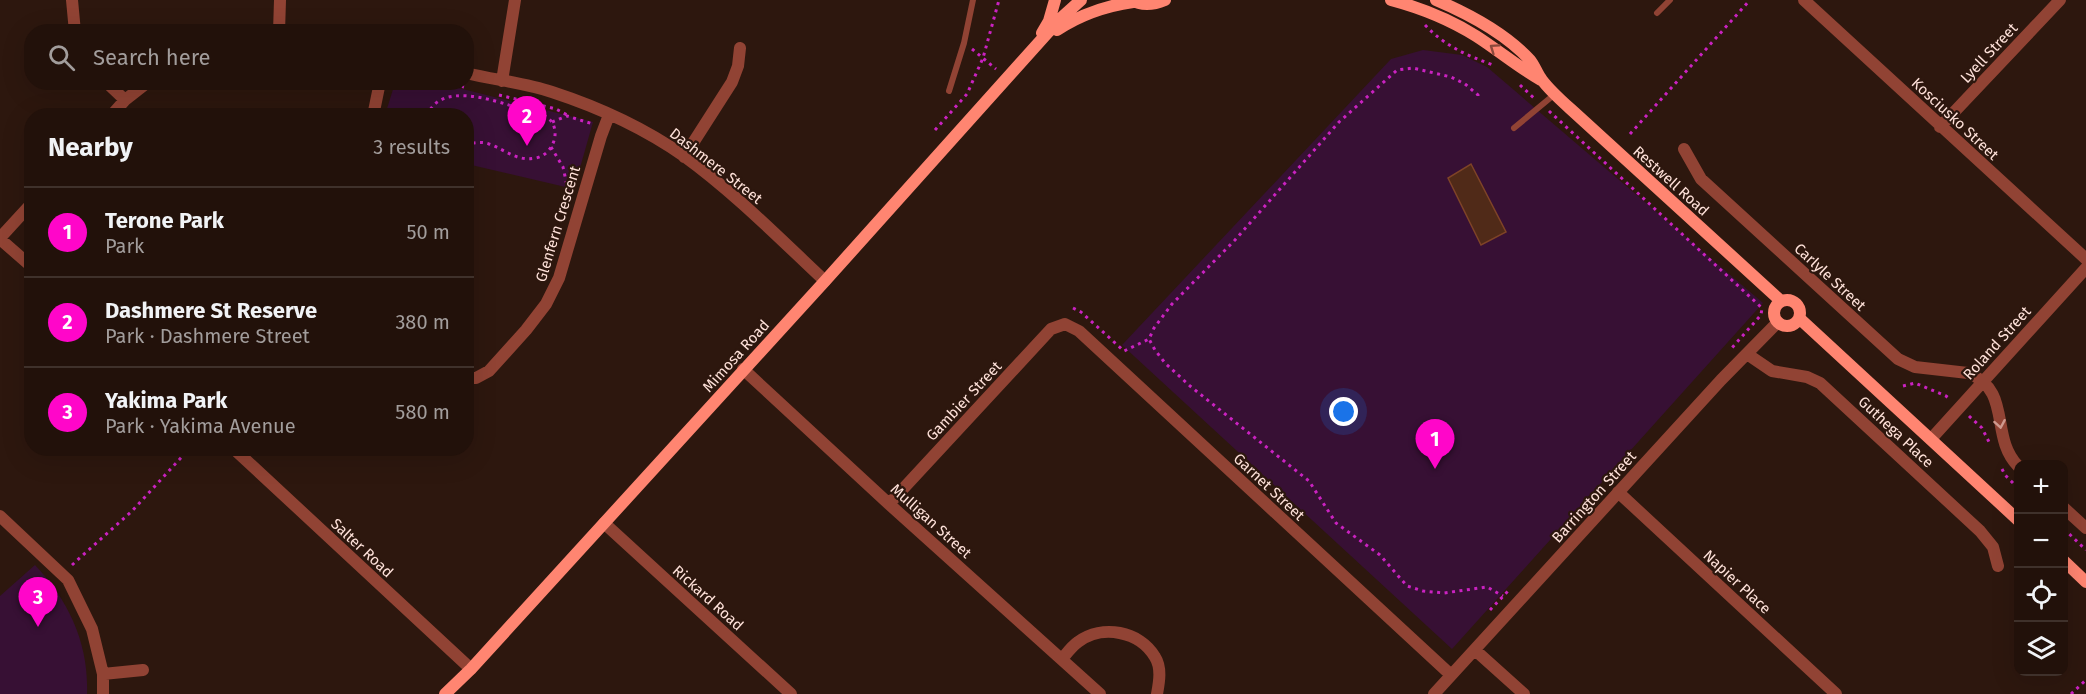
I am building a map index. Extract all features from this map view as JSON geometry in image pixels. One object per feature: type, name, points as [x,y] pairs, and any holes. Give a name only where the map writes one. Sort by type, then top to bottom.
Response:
[{"type":"main road","points":[[1027,57],[1049,21],[1055,0]]},
{"type":"main road","name":"Mimosa Road","points":[[445,694],[471,669],[604,524],[1060,19],[1081,0]]},
{"type":"main road","name":"Mimosa Road","points":[[1047,35],[1075,18],[1092,11],[1132,1],[1145,4],[1165,0]]},
{"type":"main road","name":"Restwell Road","points":[[1390,0],[1414,6],[1452,22],[1542,81],[1781,301]]},
{"type":"main road","name":"Restwell Road","points":[[1436,0],[1458,9],[1510,43],[1531,61],[1542,81]]},
{"type":"main road","points":[[1789,300],[1796,303],[1800,310],[1799,318],[1791,325],[1778,322],[1774,313],[1781,301],[1789,300]]},
{"type":"main road","points":[[1799,318],[2014,515]]},
{"type":"main road","points":[[2068,565],[2086,582]]},
{"type":"street","points":[[72,0],[74,24]]},
{"type":"street","points":[[279,24],[280,0]]},
{"type":"street","points":[[502,81],[516,0]]},
{"type":"street","name":"Kosciusko Street","points":[[1804,0],[2086,259]]},
{"type":"street","name":"Lyell Street","points":[[1940,127],[2061,0]]},
{"type":"street","points":[[684,157],[732,82],[738,66],[740,48]]},
{"type":"street","name":"Dashmere Street","points":[[474,75],[550,92],[609,115],[658,139],[737,198],[825,281]]},
{"type":"street","points":[[114,90],[125,100]]},
{"type":"street","points":[[118,108],[138,90]]},
{"type":"street","points":[[375,108],[378,90]]},
{"type":"street","name":"Glenfern Crescent","points":[[474,378],[489,371],[546,304],[559,278],[609,115]]},
{"type":"street","name":"Carlyle Street","points":[[1684,150],[1701,179],[1898,359],[1915,367],[1968,374],[1983,382]]},
{"type":"street","points":[[24,212],[0,238],[24,260]]},
{"type":"street","name":"Roland Street","points":[[1931,439],[2086,268]]},
{"type":"street","name":"Barrington Street","points":[[1434,694],[1618,492],[1778,322]]},
{"type":"street","name":"Gambier Street","points":[[889,504],[1051,329],[1065,324]]},
{"type":"street","name":"Garnet Street","points":[[1065,324],[1079,331],[1451,675]]},
{"type":"street","name":"Guthega Place","points":[[1747,354],[1772,371],[1807,376],[1820,383],[1980,531],[1993,547],[1998,566]]},
{"type":"street","name":"Mulligan Street","points":[[743,369],[1100,694]]},
{"type":"street","points":[[1983,382],[1994,393],[2004,444],[2014,460]]},
{"type":"street","name":"Salter Road","points":[[242,456],[471,669]]},
{"type":"street","name":"Napier Place","points":[[1618,492],[1836,694]]},
{"type":"street","points":[[2068,512],[2086,528]]},
{"type":"street","points":[[0,516],[68,580],[92,629],[103,674],[103,694]]},
{"type":"street","name":"Rickard Road","points":[[604,524],[791,694]]},
{"type":"street","points":[[1062,659],[1079,641],[1104,632],[1125,633],[1144,644],[1156,659],[1160,677],[1157,694]]},
{"type":"street","points":[[1475,650],[1524,694]]},
{"type":"street","points":[[103,674],[143,670]]},
{"type":"lane","points":[[949,91],[974,0]]},
{"type":"lane","points":[[1658,13],[1670,0]]},
{"type":"lane","points":[[1514,128],[1555,94]]},
{"type":"path","points":[[935,130],[967,94],[983,58],[999,0]]},
{"type":"path","points":[[1630,134],[1750,0]]},
{"type":"path","points":[[1417,22],[1425,25],[1438,39],[1469,56],[1497,66]]},
{"type":"path","points":[[964,43],[996,69]]},
{"type":"path","points":[[1073,308],[1082,312],[1124,351],[1149,339],[1154,328],[1172,304],[1235,240],[1339,122],[1397,70],[1413,68],[1450,77],[1465,84],[1478,96]]},
{"type":"path","points":[[1513,79],[1752,299]]},
{"type":"path","points":[[494,94],[556,109],[569,116],[604,127]]},
{"type":"path","points":[[430,108],[436,102],[449,97],[468,96],[492,100],[545,116],[552,122],[556,132],[548,153],[538,158],[525,159],[512,156],[490,144],[474,143]]},
{"type":"path","points":[[552,122],[569,116]]},
{"type":"path","points":[[551,147],[563,167],[569,195],[582,201]]},
{"type":"path","points":[[1149,339],[1165,363],[1190,386],[1309,481],[1336,523],[1380,555],[1407,586],[1423,591],[1444,592],[1487,587],[1503,596]]},
{"type":"path","points":[[1904,386],[1915,382],[1946,396],[1982,428],[1991,447]]},
{"type":"path","points":[[62,574],[132,511],[183,456]]},
{"type":"path","points":[[2000,466],[2014,483]]},
{"type":"path","points":[[2068,533],[2086,550]]},
{"type":"path","points":[[2072,694],[2086,680]]},
{"type":"shaded area","points":[[1423,50],[1462,55],[1487,67],[1763,303],[1452,649],[1122,345],[1391,59]]},
{"type":"shaded area","points":[[393,90],[467,90],[593,122],[574,189],[474,166],[474,108],[387,108]]},
{"type":"shaded area","points":[[35,565],[58,593],[74,624],[84,658],[87,694],[0,694],[0,596]]},
{"type":"building","points":[[1471,164],[1506,232],[1481,245],[1448,178]]},
{"type":"place","name":"Dashmere St Reserve","points":[[527,146]]},
{"type":"place","name":"Terone Park","points":[[1435,469]]},
{"type":"place","name":"Yakima Park","points":[[38,627]]}]
